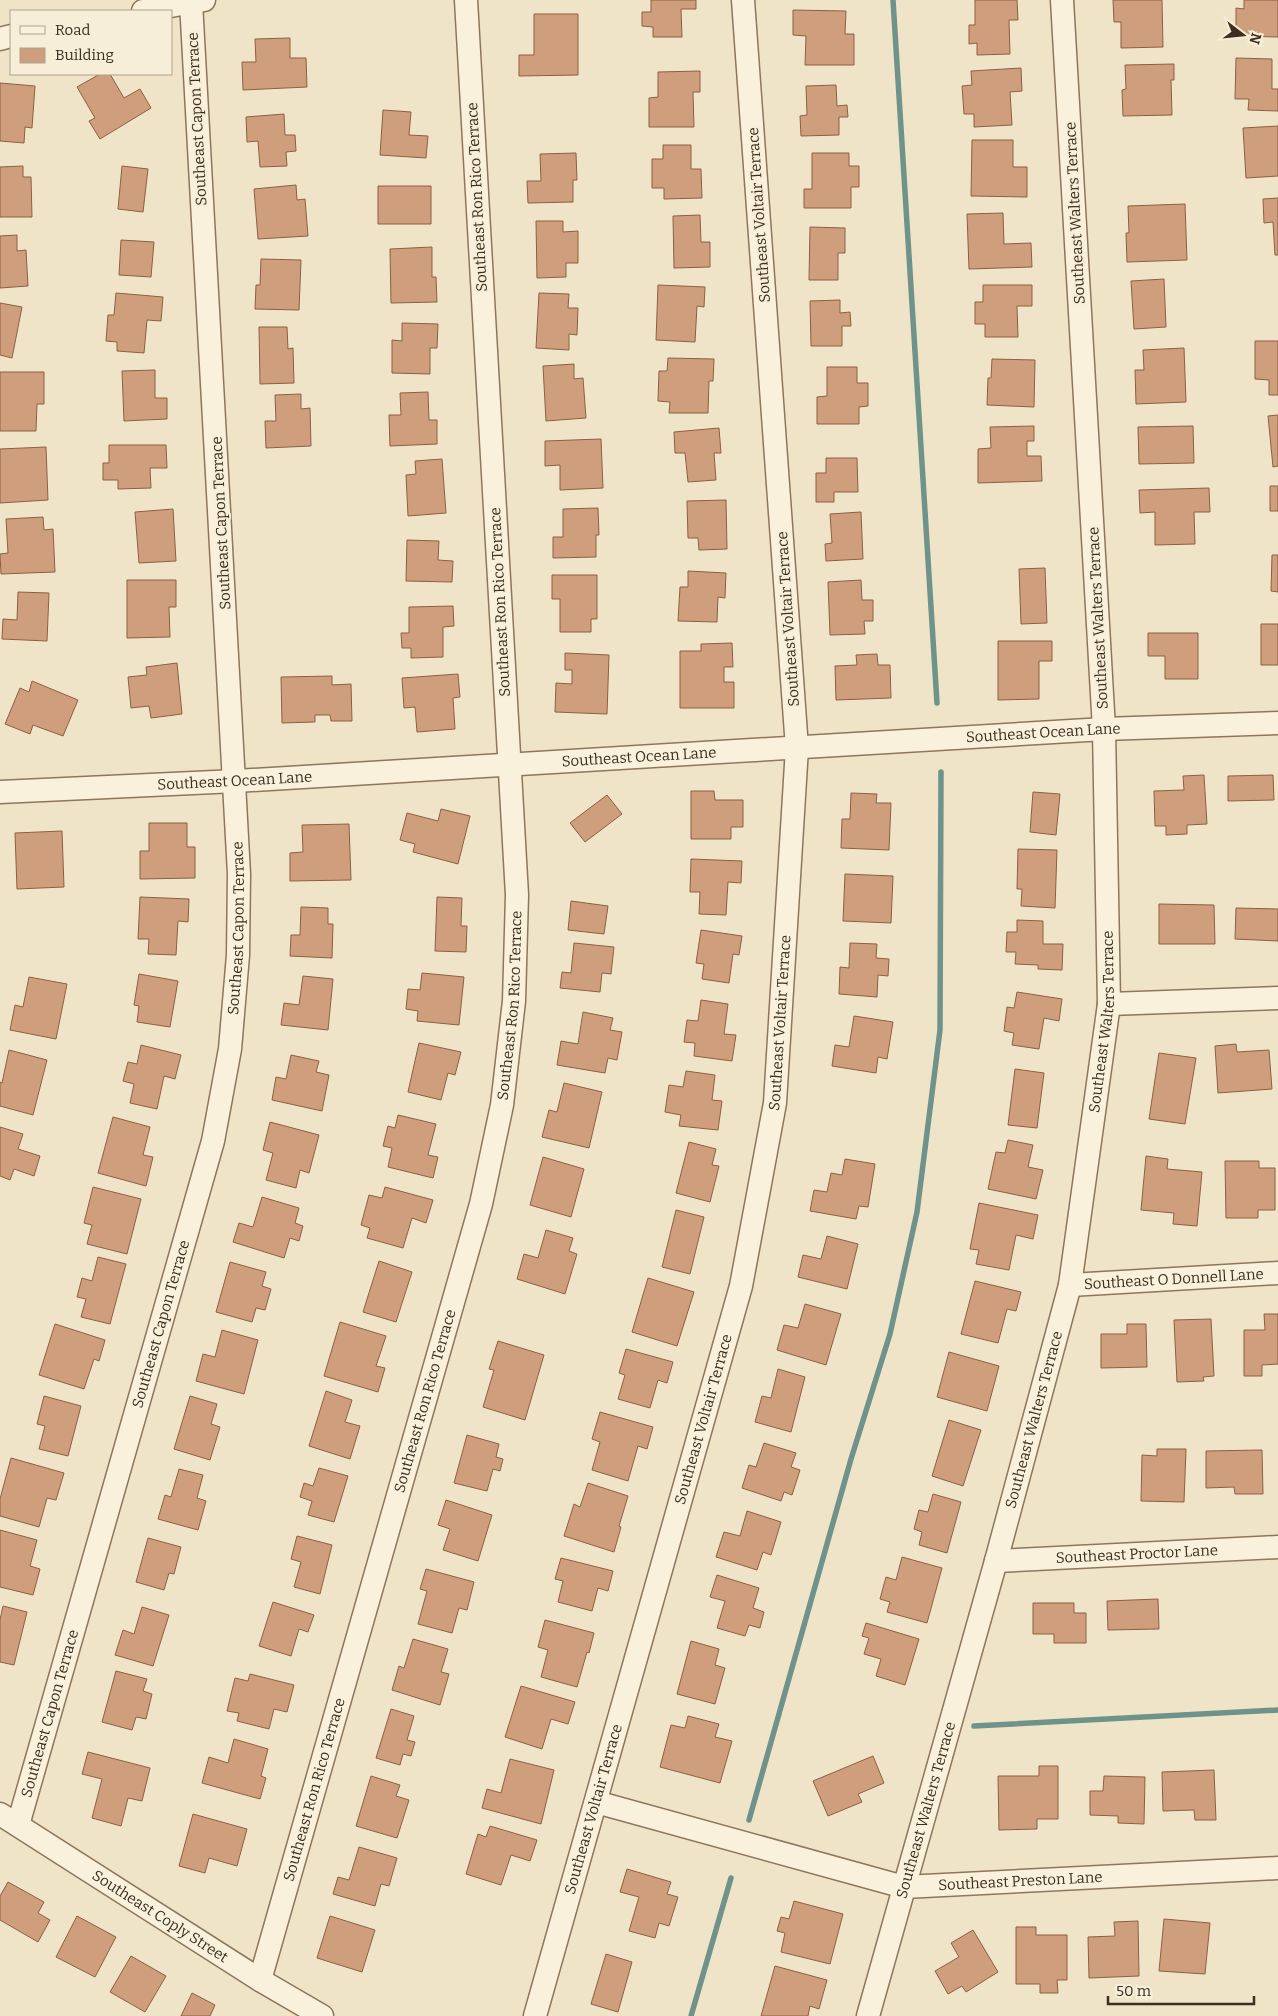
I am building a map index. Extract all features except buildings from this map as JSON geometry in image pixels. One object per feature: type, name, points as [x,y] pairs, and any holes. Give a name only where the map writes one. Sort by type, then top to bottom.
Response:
[{"type":"street","name":"Southeast Ron Rico Terrace","points":[[260,1980],[481,1204],[502,1106],[514,1001],[517,895],[466,0]]},
{"type":"street","name":"Southeast Voltair Terrace","points":[[535,2016],[741,1286],[775,1102],[797,748],[743,0]]},
{"type":"street","name":"Southeast Walters Terrace","points":[[868,2016],[996,1561],[1070,1284],[1109,1004],[1104,728],[1062,0]]},
{"type":"street","points":[[148,10],[198,1]]},
{"type":"street","name":"Southeast Capon Terrace","points":[[9,1819],[213,1141],[230,1049],[238,955],[240,874],[198,1]]},
{"type":"street","name":"Southeast Ocean Lane","points":[[0,792],[236,781],[1104,728],[1278,723]]},
{"type":"street","points":[[1109,1004],[1278,998]]},
{"type":"street","name":"Southeast O Donnell Lane","points":[[1070,1284],[1278,1273]]},
{"type":"street","name":"Southeast Proctor Lane","points":[[996,1561],[1278,1547]]},
{"type":"street","name":"Southeast Preston Lane","points":[[596,1802],[904,1887],[1278,1868]]},
{"type":"street","name":"Southeast Coply Street","points":[[9,1819],[260,1980],[322,2016]]},
{"type":"waterway","points":[[893,0],[937,703]]},
{"type":"waterway","points":[[749,1820],[851,1459],[890,1334],[917,1212],[940,1030],[941,772]]},
{"type":"waterway","points":[[974,1726],[1278,1710]]},
{"type":"waterway","points":[[691,2016],[731,1878]]}]
